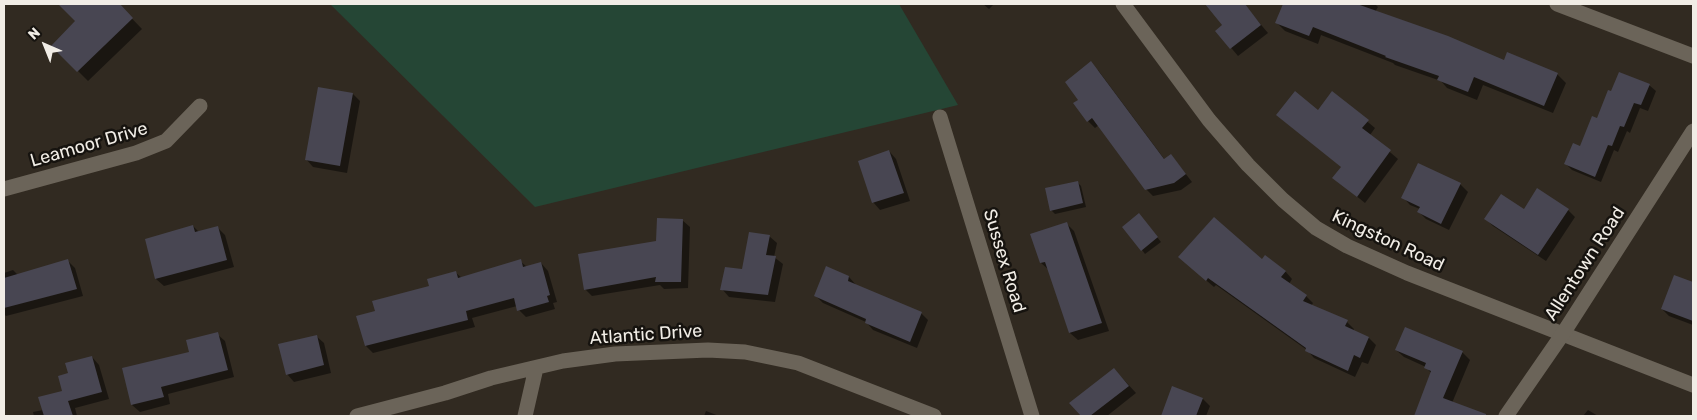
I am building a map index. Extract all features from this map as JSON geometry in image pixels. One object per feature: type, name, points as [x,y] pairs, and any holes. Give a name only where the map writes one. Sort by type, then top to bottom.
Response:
[{"type":"street","name":"Kingston Road","points":[[1123,4],[1209,120],[1248,165],[1316,228],[1347,246],[1407,274],[1693,385]]},
{"type":"street","points":[[1557,4],[1693,56]]},
{"type":"street","name":"Leamoor Drive","points":[[4,189],[136,153],[166,141],[200,106]]},
{"type":"street","name":"Sussex Road","points":[[940,116],[1032,416]]},
{"type":"street","name":"Allentown Road","points":[[1506,416],[1562,335],[1693,132]]},
{"type":"street","name":"Atlantic Drive","points":[[357,416],[445,393],[491,378],[563,361],[614,354],[708,350],[745,352],[798,363],[934,416]]},
{"type":"street","points":[[525,416],[536,368]]},
{"type":"green space","points":[[330,4],[899,4],[958,105],[535,207]]},
{"type":"building","points":[[58,4],[120,4],[133,18],[77,72],[51,46],[75,21]]},
{"type":"building","points":[[1205,4],[1245,4],[1261,25],[1230,49],[1215,31],[1222,25]]},
{"type":"building","points":[[1283,4],[1357,4],[1448,36],[1504,60],[1507,52],[1558,73],[1544,106],[1474,77],[1468,92],[1437,80],[1439,76],[1385,57],[1313,27],[1309,36],[1275,23]]},
{"type":"building","points":[[1091,61],[1164,159],[1171,154],[1186,174],[1174,183],[1145,190],[1092,118],[1087,122],[1073,103],[1078,100],[1065,82]]},
{"type":"building","points":[[1619,72],[1650,84],[1641,105],[1634,103],[1624,127],[1620,126],[1612,146],[1608,145],[1595,177],[1564,164],[1573,143],[1580,146],[1592,116],[1597,118],[1608,90],[1611,91]]},
{"type":"building","points":[[318,87],[353,93],[340,166],[305,160]]},
{"type":"building","points":[[1295,91],[1318,110],[1332,91],[1369,120],[1362,128],[1391,150],[1357,197],[1332,178],[1341,167],[1276,115]]},
{"type":"building","points":[[889,150],[904,193],[872,203],[858,161]]},
{"type":"building","points":[[1418,163],[1461,183],[1441,224],[1417,212],[1420,207],[1401,198]]},
{"type":"building","points":[[1078,181],[1083,203],[1050,211],[1045,188]]},
{"type":"building","points":[[1537,188],[1569,209],[1538,255],[1484,219],[1501,194],[1524,209]]},
{"type":"building","points":[[1139,213],[1158,237],[1141,251],[1122,227]]},
{"type":"building","points":[[1214,217],[1262,259],[1265,255],[1286,271],[1281,277],[1307,295],[1303,301],[1348,320],[1345,326],[1369,337],[1360,358],[1354,355],[1348,371],[1305,351],[1306,348],[1208,278],[1206,281],[1178,257]]},
{"type":"building","points":[[657,218],[683,219],[681,282],[655,282],[656,277],[584,290],[578,254],[656,241]]},
{"type":"building","points":[[1067,222],[1102,323],[1069,333],[1045,262],[1040,263],[1030,234]]},
{"type":"building","points":[[193,225],[195,232],[218,226],[227,260],[155,279],[145,239]]},
{"type":"building","points":[[749,232],[770,235],[766,255],[776,256],[768,295],[720,290],[725,267],[742,269]]},
{"type":"building","points":[[68,259],[77,289],[4,308],[4,278]]},
{"type":"building","points":[[521,259],[523,267],[541,262],[550,295],[547,296],[549,302],[517,311],[514,298],[466,311],[468,320],[365,346],[356,316],[375,311],[372,301],[429,286],[427,279],[456,271],[458,278]]},
{"type":"building","points":[[826,266],[849,276],[848,281],[922,312],[910,342],[865,323],[866,319],[814,296]]},
{"type":"building","points":[[1674,275],[1693,282],[1693,321],[1661,309]]},
{"type":"building","points":[[1405,327],[1463,351],[1443,398],[1486,414],[1486,416],[1414,416],[1431,371],[1424,368],[1426,363],[1395,350]]},
{"type":"building","points":[[218,332],[228,370],[161,387],[164,397],[131,405],[122,368],[189,352],[186,340]]},
{"type":"building","points":[[317,335],[324,365],[286,375],[278,344]]},
{"type":"building","points":[[92,356],[102,392],[68,401],[73,416],[44,416],[38,397],[62,391],[58,376],[68,373],[65,363]]},
{"type":"building","points":[[1114,368],[1129,386],[1090,416],[1081,416],[1069,403]]},
{"type":"building","points":[[1172,386],[1203,398],[1196,416],[1161,416]]}]
